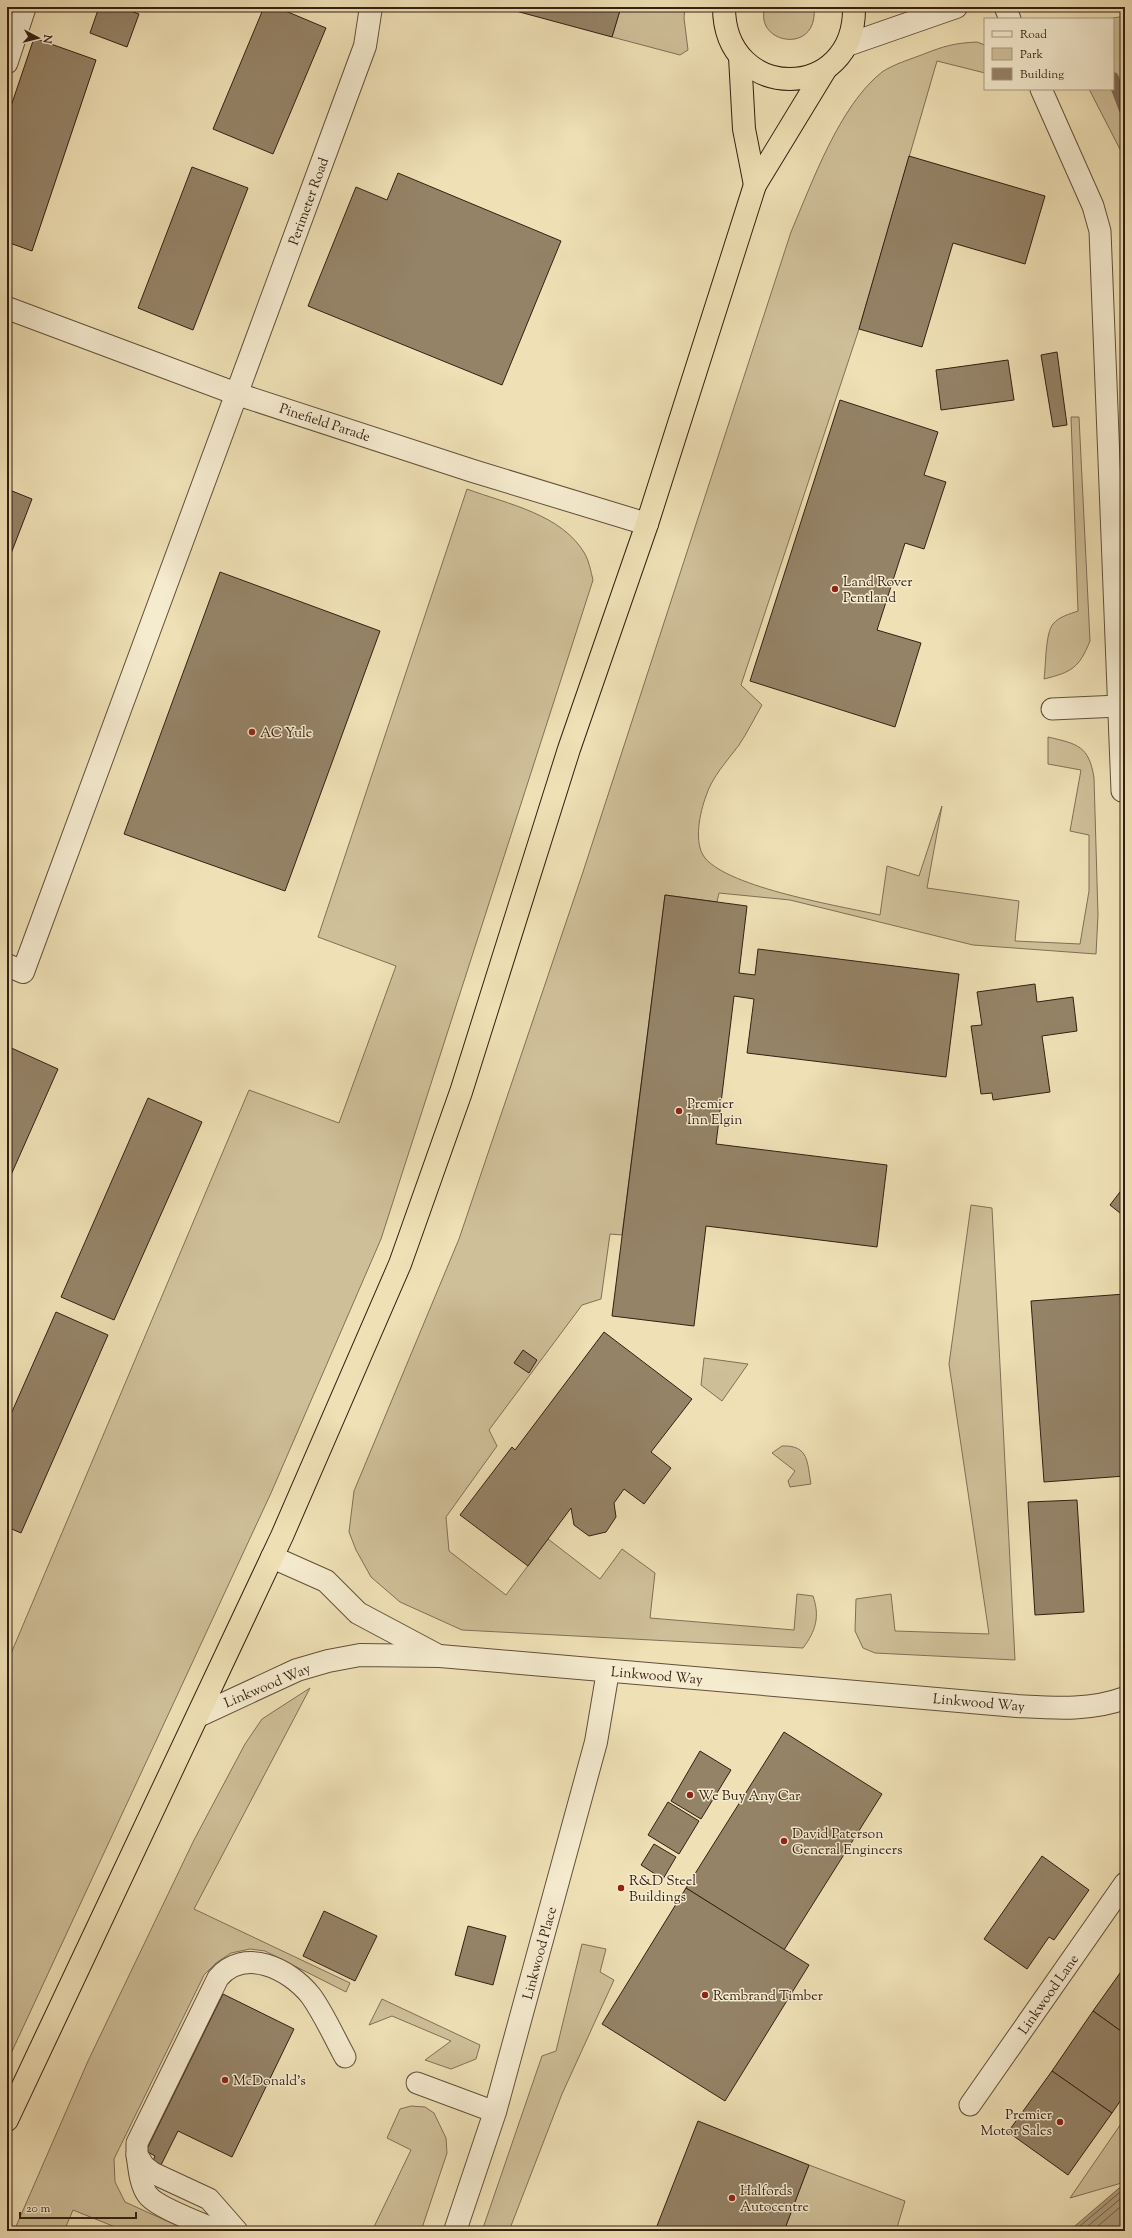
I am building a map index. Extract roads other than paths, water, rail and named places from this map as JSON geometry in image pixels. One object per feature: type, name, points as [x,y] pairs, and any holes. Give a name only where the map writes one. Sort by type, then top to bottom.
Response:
[{"type":"highway","points":[[724,7],[727,34],[740,57],[761,73],[780,79],[796,80],[825,70],[838,59],[847,45],[854,24],[854,7]]},
{"type":"highway","points":[[740,57],[744,129],[754,185]]},
{"type":"highway","points":[[7,2120],[272,1557],[400,1264],[461,1092],[569,749],[647,524],[754,185],[825,70]]},
{"type":"street","name":"Perimeter Road","points":[[7,965],[23,972],[365,46],[371,7]]},
{"type":"street","points":[[847,45],[956,7]]},
{"type":"street","name":"Pinefield Parade","points":[[7,308],[237,394],[473,471],[647,524]]},
{"type":"street","points":[[272,1557],[326,1582],[358,1613],[440,1656]]},
{"type":"street","name":"Linkwood Way","points":[[198,1716],[297,1670],[328,1661],[360,1655],[440,1656],[1017,1706],[1074,1709],[1110,1704],[1125,1698]]},
{"type":"street","name":"Linkwood Place","points":[[455,2231],[495,2112],[596,1742],[608,1671]]},
{"type":"lane","points":[[1005,7],[1010,18]]},
{"type":"lane","points":[[7,63],[26,8]]},
{"type":"lane","points":[[1041,90],[1094,206],[1100,230],[1122,791]]},
{"type":"lane","points":[[1052,709],[1119,706]]},
{"type":"lane","name":"Linkwood Lane","points":[[970,2105],[1125,1883]]},
{"type":"lane","points":[[219,2231],[157,2204],[147,2195],[140,2173],[137,2155],[138,2143],[209,1993],[225,1970],[236,1964],[253,1961],[285,1973],[296,1980],[311,1996],[345,2057]]},
{"type":"lane","points":[[417,2083],[495,2112]]},
{"type":"lane","points":[[137,2155],[144,2166],[153,2173],[209,2199],[237,2231]]},
{"type":"water","points":[[1125,2183],[1125,2231],[1069,2231]]},
{"type":"waterway","points":[[1114,81],[1125,110]]},
{"type":"place","name":"Land Rover Pentland","points":[[835,589]]},
{"type":"place","name":"AC Yule","points":[[252,732]]},
{"type":"place","name":"Premier Inn Elgin","points":[[679,1111]]},
{"type":"place","name":"We Buy Any Car","points":[[690,1795]]},
{"type":"place","name":"David Paterson General Engineers","points":[[784,1841]]},
{"type":"place","name":"R&D Steel Buildings","points":[[621,1888]]},
{"type":"place","name":"Rembrand Timber","points":[[705,1995]]},
{"type":"place","name":"McDonald's","points":[[225,2080]]},
{"type":"place","name":"Premier Motor Sales","points":[[1060,2122]]},
{"type":"place","name":"Halfords Autocentre","points":[[732,2198]]}]
